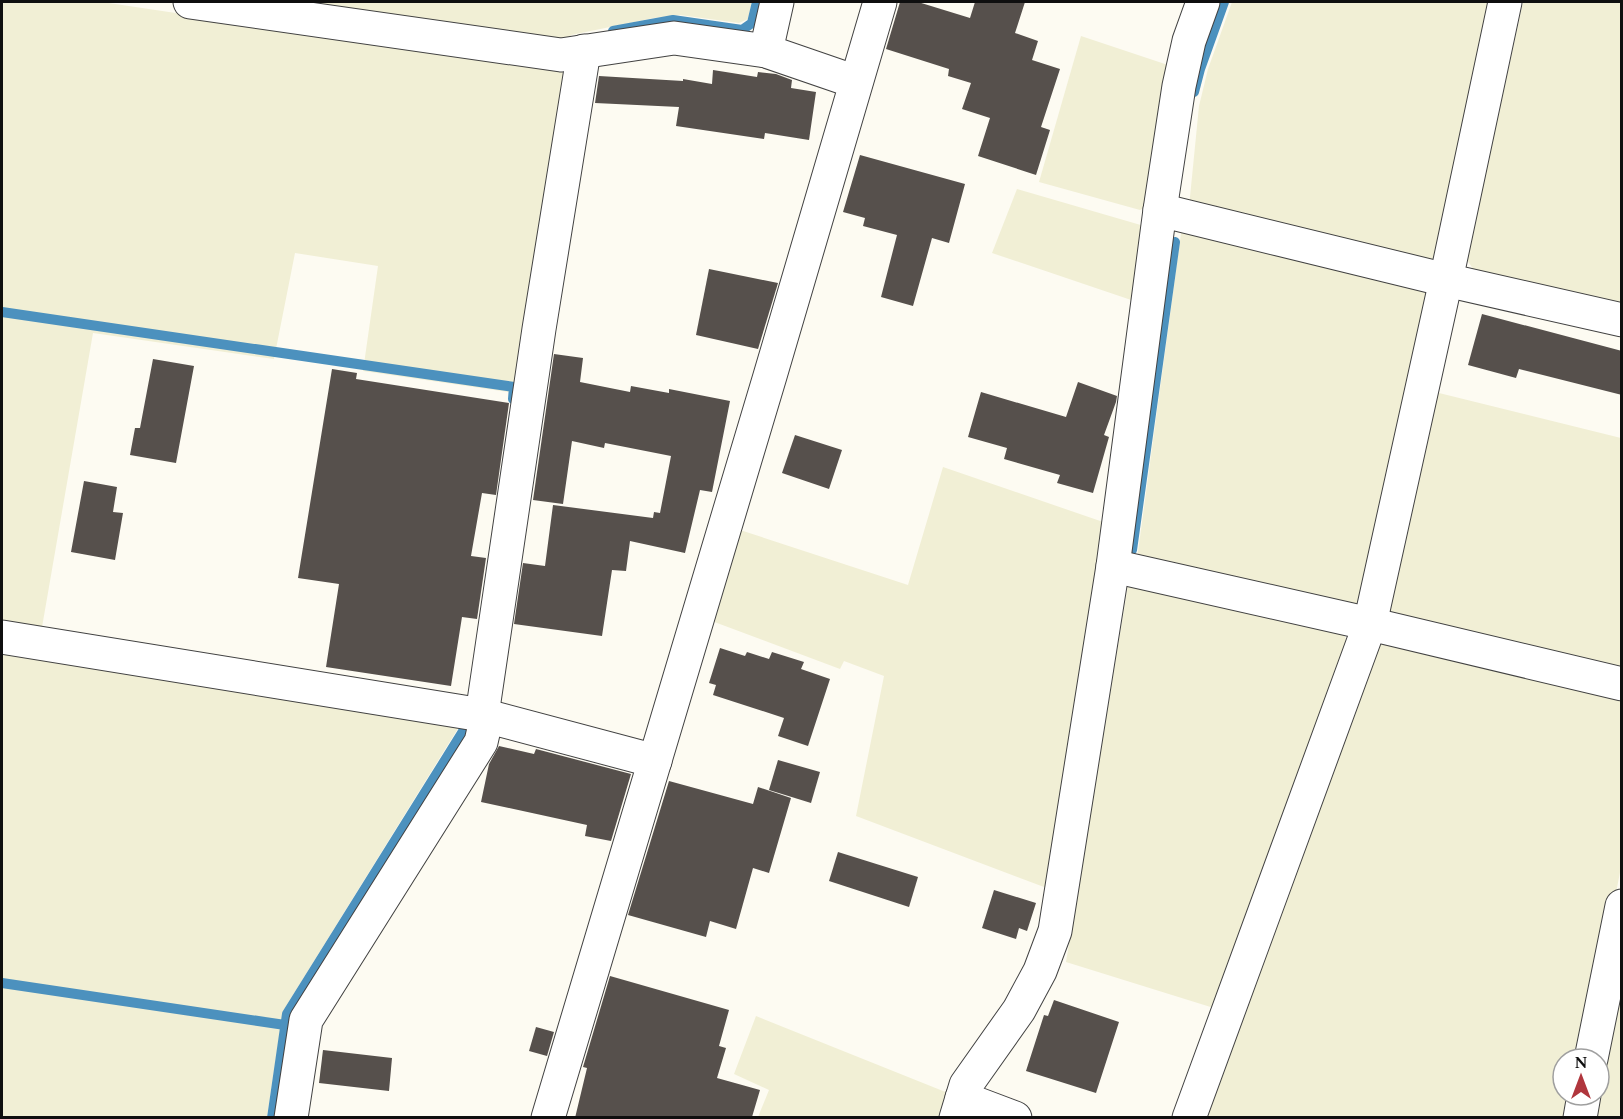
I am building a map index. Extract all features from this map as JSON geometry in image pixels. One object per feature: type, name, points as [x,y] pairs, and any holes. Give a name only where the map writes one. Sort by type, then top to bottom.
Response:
[{"type":"street","points":[[190,2],[561,55],[674,38],[766,51],[856,82]]},
{"type":"street","points":[[766,51],[777,2]]},
{"type":"street","points":[[548,1118],[880,2]]},
{"type":"street","points":[[1015,1118],[959,1108],[966,1085],[1019,1010],[1040,971],[1055,931],[1113,566],[1160,210],[1179,86],[1189,41],[1203,2]]},
{"type":"street","points":[[1189,1118],[1370,624],[1505,2]]},
{"type":"street","points":[[291,1118],[306,1020],[481,742],[539,329],[584,51]]},
{"type":"street","points":[[1160,210],[1446,280],[1622,320]]},
{"type":"street","points":[[1113,566],[1622,684]]},
{"type":"street","points":[[2,637],[484,716],[655,761]]},
{"type":"street","points":[[1593,1047],[1622,906]]},
{"type":"shaded area","points":[[2,2],[102,2],[575,73],[522,394],[363,371],[378,266],[295,253],[274,359],[93,333],[41,633],[2,627]]},
{"type":"shaded area","points":[[269,2],[752,2],[748,19],[739,23],[680,15],[654,18],[571,35],[567,45]]},
{"type":"shaded area","points":[[1232,2],[1492,2],[1434,262],[1189,207],[1199,106],[1208,69]]},
{"type":"shaded area","points":[[1523,2],[1621,2],[1621,312],[1480,279],[1467,260]]},
{"type":"shaded area","points":[[1081,36],[1174,67],[1155,202],[1140,210],[1039,182]]},
{"type":"shaded area","points":[[1017,189],[1151,228],[1140,303],[992,253]]},
{"type":"shaded area","points":[[1182,226],[1419,282],[1430,298],[1365,604],[1349,612],[1137,559]]},
{"type":"shaded area","points":[[1435,392],[1621,438],[1621,676],[1395,624],[1384,610]]},
{"type":"shaded area","points":[[943,467],[1109,524],[1052,890],[856,816],[884,676],[844,661],[840,669],[709,620],[737,529],[908,585]]},
{"type":"shaded area","points":[[1129,579],[1340,628],[1350,646],[1217,1009],[1066,962]]},
{"type":"shaded area","points":[[1389,641],[1621,698],[1621,867],[1586,1047],[1551,1047],[1551,1107],[1575,1107],[1573,1117],[1198,1118],[1373,648]]},
{"type":"shaded area","points":[[2,653],[462,722],[283,1011],[267,1117],[2,1117]]},
{"type":"shaded area","points":[[1621,968],[1621,1117],[1593,1118],[1596,1107],[1611,1107],[1611,1047],[1606,1047]]},
{"type":"shaded area","points":[[756,1016],[953,1095],[947,1117],[758,1117],[769,1090],[734,1074]]},
{"type":"building","points":[[900,2],[918,2],[970,18],[975,2],[1025,2],[1015,33],[1038,41],[1032,60],[1060,69],[1041,127],[1050,130],[1036,175],[978,156],[990,118],[962,109],[971,83],[948,76],[949,69],[886,49]]},
{"type":"building","points":[[713,70],[757,77],[758,72],[776,74],[792,80],[791,88],[816,92],[809,140],[765,133],[764,139],[676,126],[679,107],[595,103],[599,76],[683,81],[683,79],[712,84]]},
{"type":"building","points":[[860,155],[965,184],[949,243],[932,238],[913,306],[881,297],[897,235],[863,226],[865,218],[843,212]]},
{"type":"building","points":[[709,269],[778,283],[758,349],[696,335]]},
{"type":"building","points":[[1482,314],[1622,351],[1622,395],[1519,369],[1516,378],[1468,365]]},
{"type":"building","points":[[554,354],[583,358],[580,382],[630,392],[631,386],[669,393],[669,389],[730,401],[712,492],[700,490],[685,553],[630,541],[626,571],[612,570],[602,636],[514,624],[523,563],[545,566],[553,505],[653,518],[654,512],[660,513],[671,456],[605,443],[604,448],[572,441],[563,504],[533,500]]},
{"type":"building","points":[[153,359],[194,366],[176,463],[130,455],[135,428],[140,428]]},
{"type":"building","points":[[332,369],[357,373],[356,379],[509,403],[496,495],[482,493],[471,556],[486,558],[477,619],[462,617],[451,686],[326,667],[339,584],[298,578]]},
{"type":"building","points":[[1078,382],[1117,396],[1104,435],[1109,437],[1093,493],[1057,483],[1060,475],[1004,459],[1007,448],[968,437],[981,392],[1066,417]]},
{"type":"building","points":[[795,435],[842,450],[829,489],[782,473]]},
{"type":"building","points":[[84,481],[117,487],[113,512],[123,513],[115,560],[71,552]]},
{"type":"building","points":[[720,648],[745,656],[747,652],[769,659],[772,652],[804,662],[801,669],[830,679],[808,746],[778,736],[784,718],[713,695],[716,685],[709,683]]},
{"type":"building","points":[[499,746],[534,754],[536,749],[631,774],[611,841],[585,836],[587,825],[481,802],[489,764]]},
{"type":"building","points":[[778,760],[820,772],[811,803],[769,790]]},
{"type":"building","points":[[669,781],[753,804],[758,787],[791,798],[769,873],[753,868],[736,929],[710,921],[706,937],[628,915]]},
{"type":"building","points":[[838,852],[918,877],[909,907],[829,881]]},
{"type":"building","points":[[994,890],[1036,903],[1027,931],[1019,928],[1016,939],[982,928]]},
{"type":"building","points":[[610,976],[729,1010],[719,1046],[726,1048],[717,1078],[760,1090],[752,1117],[575,1118],[587,1068],[583,1067]]},
{"type":"building","points":[[1054,1000],[1119,1022],[1096,1093],[1026,1071],[1044,1015],[1048,1016]]},
{"type":"building","points":[[536,1027],[554,1032],[547,1056],[529,1051]]},
{"type":"building","points":[[323,1050],[392,1058],[389,1091],[319,1083]]},
{"type":"waterway","points":[[613,31],[673,20],[742,30],[752,23],[757,2]]},
{"type":"waterway","points":[[1194,92],[1224,2]]},
{"type":"waterway","points":[[1132,550],[1175,242]]},
{"type":"waterway","points":[[2,312],[514,387],[513,399]]},
{"type":"waterway","points":[[272,1118],[287,1014],[467,725]]},
{"type":"waterway","points":[[2,983],[285,1025]]}]
